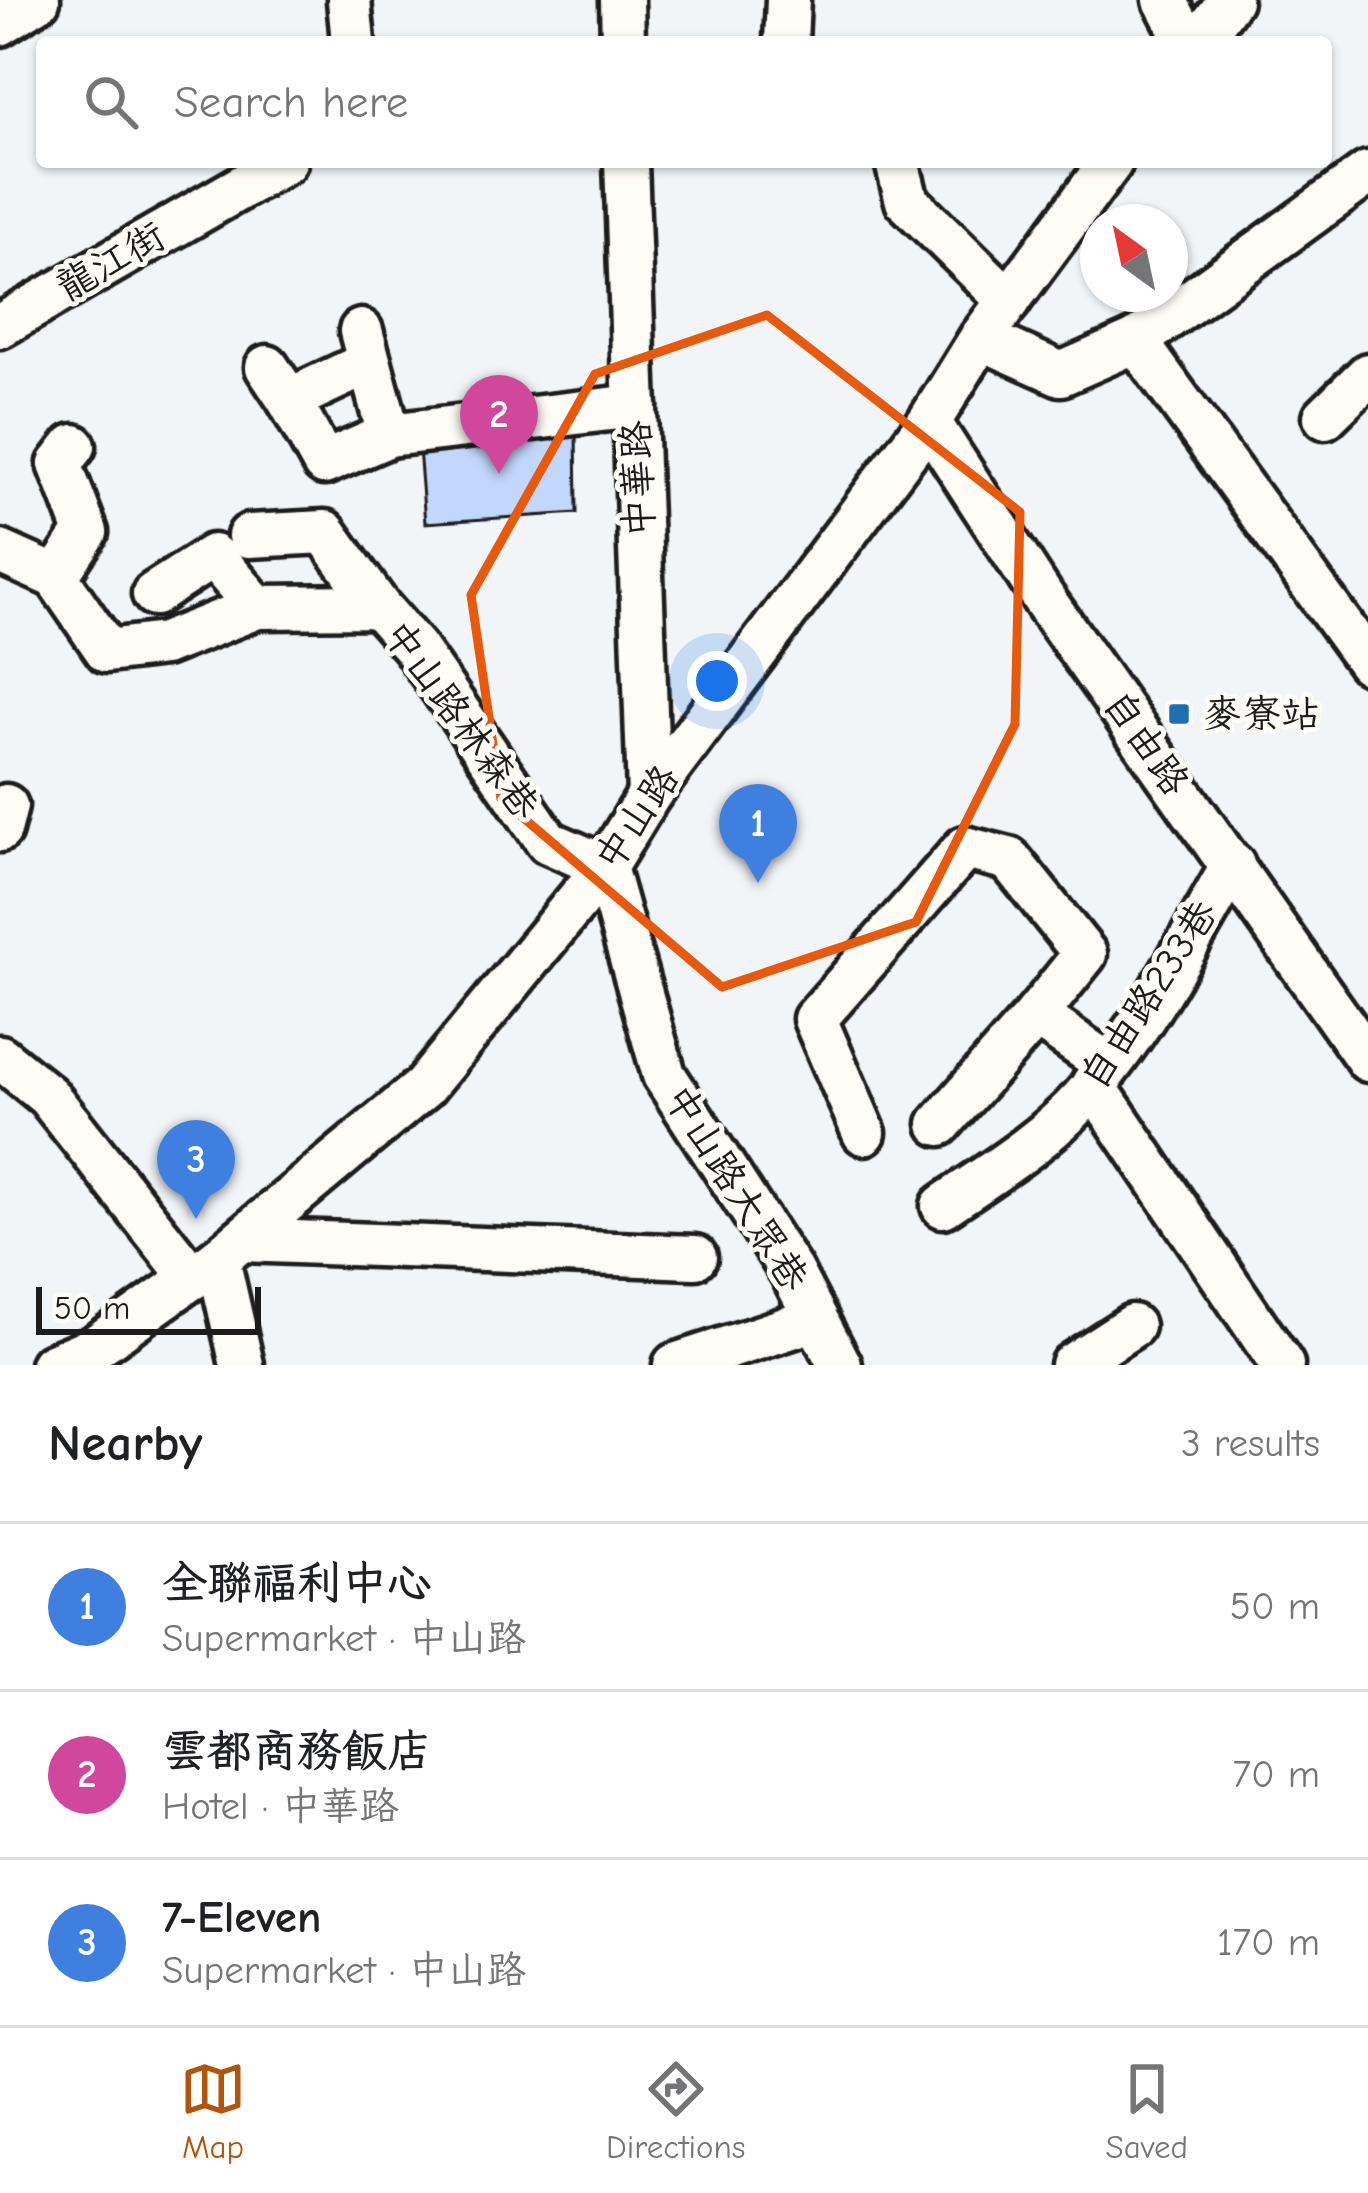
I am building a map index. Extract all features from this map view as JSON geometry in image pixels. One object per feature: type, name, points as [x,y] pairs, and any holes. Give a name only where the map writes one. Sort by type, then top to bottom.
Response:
[{"type":"street","points":[[0,24],[38,0]]},
{"type":"street","points":[[350,0],[353,36]]},
{"type":"street","points":[[622,0],[623,36]]},
{"type":"street","points":[[786,36],[788,0]]},
{"type":"street","points":[[1165,0],[1183,36]]},
{"type":"street","points":[[1203,36],[1230,0]]},
{"type":"street","name":"龍江街","points":[[0,326],[275,168]]},
{"type":"street","name":"中華路","points":[[626,168],[649,795]]},
{"type":"street","points":[[899,168],[907,201],[1009,301]]},
{"type":"street","name":"中山路","points":[[52,1365],[94,1347],[217,1259],[424,1087],[605,868],[649,795],[929,422],[981,338],[1107,168]]},
{"type":"street","points":[[981,338],[1061,374],[1136,341],[1368,173]]},
{"type":"street","points":[[1136,341],[1368,662]]},
{"type":"street","points":[[389,435],[364,347],[278,384],[324,463],[389,435],[635,406]]},
{"type":"street","points":[[1325,418],[1368,375]]},
{"type":"street","name":"自由路","points":[[929,422],[1045,601],[1368,1060]]},
{"type":"street","points":[[0,552],[56,577],[86,532],[60,464],[74,446]]},
{"type":"street","points":[[249,536],[325,532],[378,606]]},
{"type":"street","points":[[154,594],[213,556],[257,608]]},
{"type":"street","name":"中山路林森巷","points":[[56,577],[107,651],[164,644],[257,608],[378,606],[414,647],[548,842],[605,868]]},
{"type":"street","points":[[864,1133],[815,1019],[965,848],[1009,859],[1085,954],[940,1124]]},
{"type":"street","name":"自由路233巷","points":[[943,1206],[1004,1165],[1100,1074],[1155,997],[1232,865]]},
{"type":"street","name":"中山路大眾巷","points":[[605,868],[664,1075],[840,1365]]},
{"type":"street","points":[[1036,1015],[1100,1074],[1282,1365]]},
{"type":"street","points":[[0,1057],[48,1096],[217,1259],[242,1365]]},
{"type":"street","name":"中山路大眾巷","points":[[217,1259],[695,1257]]},
{"type":"street","points":[[675,1365],[816,1319]]},
{"type":"street","points":[[1072,1365],[1132,1326]]},
{"type":"highlighted area","points":[[767,315],[1020,512],[1015,724],[916,922],[722,987],[501,799],[471,595],[595,374]]},
{"type":"building","points":[[576,428],[577,513],[425,523],[418,436]]},
{"type":"place","name":"雲都商務飯店","points":[[499,474]]},
{"type":"place","name":"麥寮站","points":[[1179,714]]},
{"type":"place","name":"全聯福利中心","points":[[758,883]]},
{"type":"place","name":"7-Eleven","points":[[196,1219]]}]
